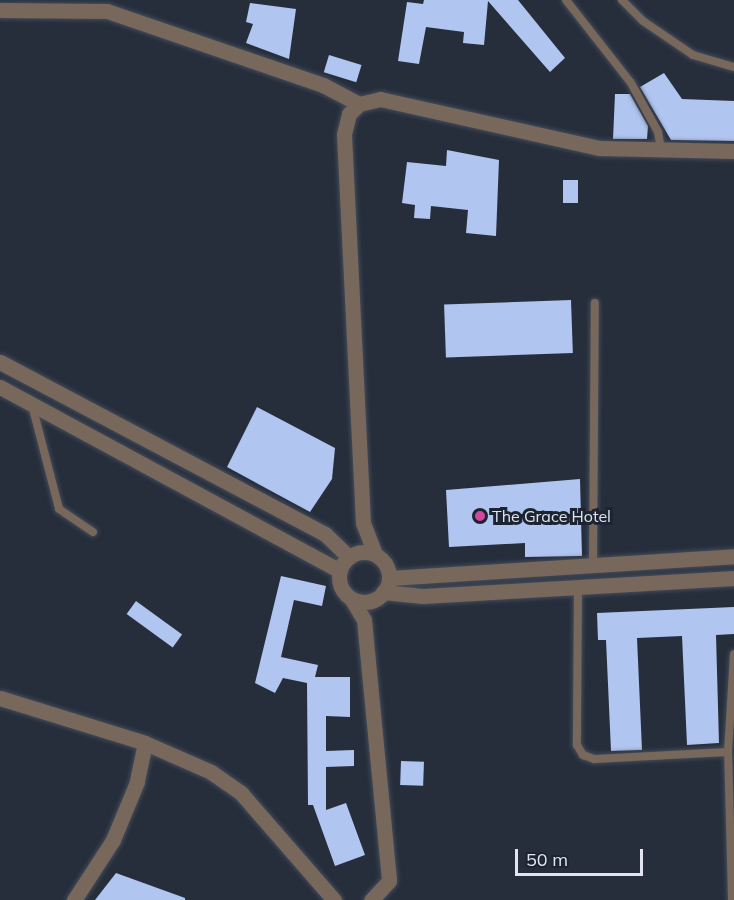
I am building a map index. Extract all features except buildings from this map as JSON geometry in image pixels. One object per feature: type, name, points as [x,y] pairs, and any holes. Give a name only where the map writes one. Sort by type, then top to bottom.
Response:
[{"type":"street","points":[[0,10],[107,11],[323,85],[359,104]]},
{"type":"street","points":[[364,621],[382,590],[385,564],[375,554],[363,523],[344,134],[349,114],[359,104],[380,99],[599,148],[734,151]]},
{"type":"street","points":[[0,362],[325,534],[351,555],[375,554]]},
{"type":"street","points":[[32,404],[42,384]]},
{"type":"street","points":[[0,387],[214,500],[339,570]]},
{"type":"street","points":[[214,500],[225,481]]},
{"type":"street","points":[[363,523],[351,555],[339,570],[339,584],[352,600],[364,621],[389,881],[371,900]]},
{"type":"street","points":[[352,600],[382,590],[593,567],[734,556]]},
{"type":"street","points":[[382,590],[423,596],[578,584],[734,578]]},
{"type":"street","points":[[0,698],[144,743],[212,772],[241,793],[334,900]]},
{"type":"street","points":[[74,900],[113,840],[137,782],[144,743]]},
{"type":"lane","points":[[566,0],[631,82],[658,132],[661,149]]},
{"type":"lane","points":[[622,0],[643,21],[693,55],[734,67]]},
{"type":"lane","points":[[593,567],[595,303]]},
{"type":"lane","points":[[32,404],[59,509],[93,532]]},
{"type":"lane","points":[[578,584],[577,745],[583,755],[594,759],[729,752]]},
{"type":"lane","points":[[732,900],[729,752],[734,654]]},
{"type":"place","name":"The Grace Hotel","points":[[480,516]]}]
